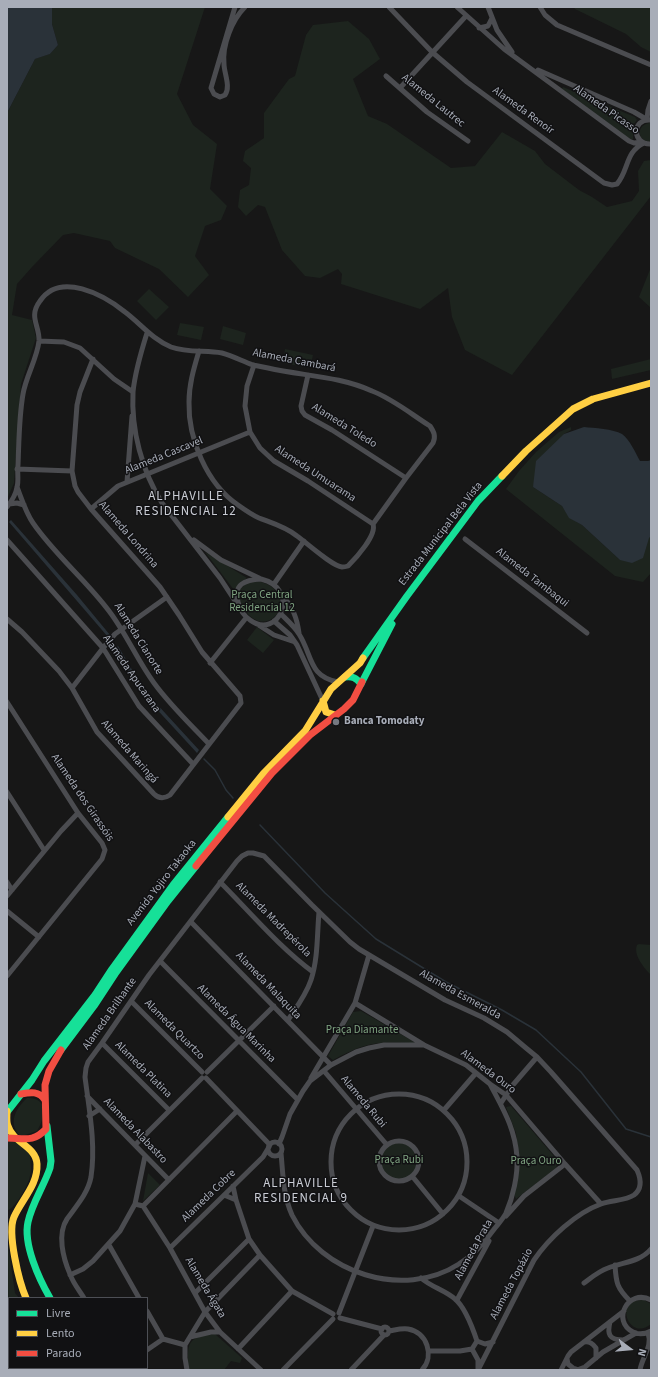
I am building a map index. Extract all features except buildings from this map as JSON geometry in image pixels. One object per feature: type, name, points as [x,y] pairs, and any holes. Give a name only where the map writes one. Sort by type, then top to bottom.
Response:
[{"type":"main road","name":"Estrada Municipal Bela Vista","points":[[345,677],[360,663],[407,596],[478,500],[563,412],[577,402],[594,394],[651,379]]},
{"type":"main road","name":"Estrada Municipal Bela Vista","points":[[526,451],[561,418],[580,405],[612,393],[651,383]]},
{"type":"main road","name":"Estrada Municipal Bela Vista","points":[[362,684],[383,638],[407,596]]},
{"type":"main road","points":[[345,677],[352,676],[362,684]]},
{"type":"main road","name":"Avenida Yojiro Takaoka","points":[[7,1112],[95,995],[173,885],[263,774],[305,731],[331,689],[345,677]]},
{"type":"main road","name":"Avenida Yojiro Takaoka","points":[[45,1100],[49,1071],[64,1044],[94,1006],[115,974],[168,901],[272,773],[310,735],[353,700],[362,684]]},
{"type":"main road","points":[[323,701],[326,712],[335,715]]},
{"type":"main road","points":[[21,1094],[36,1092],[43,1096],[45,1100],[51,1161],[50,1168],[28,1221],[26,1234],[41,1283],[49,1297]]},
{"type":"main road","points":[[7,1112],[8,1127],[16,1138],[30,1149],[37,1162],[37,1171],[34,1182],[15,1216],[11,1230],[21,1287],[26,1297]]},
{"type":"main road","points":[[7,1138],[28,1140],[37,1138],[46,1129],[47,1122]]},
{"type":"street","points":[[235,7],[211,88],[214,94],[220,96],[225,95],[228,90],[224,64],[226,43],[234,22],[245,7]]},
{"type":"street","name":"Alameda Renoir","points":[[389,7],[432,52],[467,82],[604,183],[612,185],[617,184],[631,154],[636,148],[647,143]]},
{"type":"street","name":"Alameda Picasso","points":[[457,7],[496,42],[631,142],[647,143]]},
{"type":"street","name":"Alameda Picasso","points":[[488,7],[503,39],[515,56]]},
{"type":"street","points":[[540,7],[545,15],[557,25],[651,65]]},
{"type":"street","points":[[400,88],[466,16]]},
{"type":"street","points":[[479,28],[488,26],[492,18]]},
{"type":"street","name":"Alameda Picasso","points":[[524,63],[648,119]]},
{"type":"street","name":"Alameda Lautrec","points":[[386,76],[427,112],[468,141]]},
{"type":"street","name":"Alameda Picasso","points":[[559,90],[560,85],[564,82]]},
{"type":"street","points":[[648,119],[648,110],[651,100]]},
{"type":"street","name":"Alameda Picasso","points":[[647,143],[638,138],[636,131],[639,124],[648,119]]},
{"type":"street","name":"Alameda Cambará","points":[[39,341],[35,315],[38,304],[46,293],[53,289],[68,286],[81,288],[103,297],[126,312],[159,341],[172,347],[228,355],[254,365],[294,374],[328,378],[362,387],[373,391],[430,426],[434,433],[433,443],[372,524],[374,529],[370,538],[348,566],[343,567],[333,564],[304,541]]},
{"type":"street","points":[[127,482],[133,430],[133,392],[147,332]]},
{"type":"street","points":[[8,506],[17,487],[19,433],[23,395],[39,341],[58,341],[80,348],[114,379],[133,392]]},
{"type":"street","points":[[199,351],[192,378],[189,401],[190,423],[204,463],[217,484],[237,504],[257,517],[293,532],[304,541],[274,584]]},
{"type":"street","name":"Alameda Londrina","points":[[93,359],[80,392],[77,405],[72,471],[73,479],[78,492],[167,597],[210,663],[237,692],[241,699],[241,703]]},
{"type":"street","name":"Alameda Umuarama","points":[[254,365],[247,386],[245,398],[246,418],[250,432],[260,448],[274,461],[308,481],[372,524]]},
{"type":"street","name":"Alameda Toledo","points":[[308,375],[301,406],[305,415],[332,430],[406,478]]},
{"type":"street","points":[[133,430],[147,474],[162,503],[220,578],[246,618],[274,635],[295,642]]},
{"type":"street","name":"Alameda Cascavel","points":[[91,509],[118,486],[250,432]]},
{"type":"street","points":[[17,469],[72,471]]},
{"type":"street","name":"Alameda Cianorte","points":[[17,487],[32,522],[100,600],[122,629],[135,654],[155,684],[209,744]]},
{"type":"street","points":[[13,497],[21,497]]},
{"type":"street","points":[[8,506],[16,503],[24,505]]},
{"type":"street","points":[[188,536],[221,560],[274,584],[291,605],[297,618],[300,634],[319,674],[327,679],[338,682]]},
{"type":"street","name":"Alameda Tambaqui","points":[[465,539],[587,634]]},
{"type":"street","name":"Alameda Apucarana","points":[[7,540],[103,648],[139,706],[193,764]]},
{"type":"street","points":[[239,607],[236,596],[239,587],[247,581],[261,579]]},
{"type":"street","points":[[259,625],[266,625],[274,621],[281,614],[283,602],[282,594]]},
{"type":"street","points":[[72,688],[115,634],[167,597]]},
{"type":"street","points":[[281,614],[300,634]]},
{"type":"street","points":[[210,663],[246,618]]},
{"type":"street","name":"Alameda Maringá","points":[[7,619],[27,636],[59,671],[72,688],[97,732],[156,797],[165,798],[170,795],[241,703]]},
{"type":"street","points":[[274,621],[290,635],[295,642],[323,701]]},
{"type":"street","points":[[290,635],[295,629]]},
{"type":"street","name":"Alameda dos Girassóis","points":[[7,702],[78,813],[102,842],[105,850],[102,860],[7,976]]},
{"type":"street","points":[[7,792],[44,850]]},
{"type":"street","points":[[7,896],[44,850],[78,813]]},
{"type":"street","name":"Alameda Esmeralda","points":[[242,856],[253,852],[264,856],[350,942],[445,1000],[484,1018],[506,1032],[537,1057],[637,1170],[640,1179],[640,1188]]},
{"type":"street","name":"Alameda Brilhante","points":[[83,1297],[70,1275],[62,1245],[62,1228],[77,1207],[90,1179],[93,1158],[87,1096],[86,1068],[88,1062],[160,961],[220,882],[242,856]]},
{"type":"street","points":[[7,882],[12,890]]},
{"type":"street","name":"Alameda Madrepérola","points":[[220,882],[286,949],[313,972]]},
{"type":"street","points":[[7,911],[39,937]]},
{"type":"street","points":[[288,1020],[308,989],[313,972],[319,912]]},
{"type":"street","name":"Alameda Malaquita","points":[[191,922],[331,1065]]},
{"type":"street","points":[[276,1154],[290,1114],[355,1004],[369,955]]},
{"type":"street","name":"Alameda Água Marinha","points":[[160,961],[298,1100]]},
{"type":"street","name":"Alameda Quartzo","points":[[131,1001],[204,1075],[269,1146]]},
{"type":"street","name":"Alameda Ouro","points":[[355,1004],[424,1045],[456,1059],[506,1095],[601,1204]]},
{"type":"street","points":[[135,1144],[274,1006]]},
{"type":"street","name":"Alameda Platina","points":[[102,1044],[169,1110]]},
{"type":"street","points":[[310,1081],[331,1065],[356,1052],[384,1045],[424,1045]]},
{"type":"street","points":[[501,1103],[537,1057]]},
{"type":"street","name":"Alameda Rubi","points":[[324,1071],[387,1145]]},
{"type":"street","points":[[444,1110],[476,1073]]},
{"type":"street","points":[[280,1145],[275,1142],[269,1146],[269,1151],[276,1154],[282,1168],[282,1181],[287,1201],[301,1228],[313,1243],[326,1255],[356,1272],[371,1276],[402,1280],[421,1278],[444,1272],[459,1264],[482,1246],[505,1215],[512,1195],[517,1158],[512,1129],[507,1115],[490,1084]]},
{"type":"street","points":[[407,1095],[421,1098],[434,1104],[444,1110],[454,1121],[460,1130],[467,1156],[467,1168],[465,1182],[459,1196],[443,1214],[432,1222],[415,1229],[394,1231],[373,1226],[364,1222],[352,1213],[343,1202],[332,1176],[331,1151],[343,1122],[355,1108],[369,1101],[382,1097],[407,1095]]},
{"type":"street","name":"Alameda Alabastro","points":[[87,1096],[169,1180]]},
{"type":"street","points":[[90,1116],[100,1110]]},
{"type":"street","points":[[135,1204],[143,1206],[237,1111]]},
{"type":"street","points":[[398,1141],[404,1142],[415,1149],[419,1160],[418,1167],[412,1176],[401,1181],[390,1179],[385,1176],[379,1160],[387,1145],[398,1141]]},
{"type":"street","name":"Alameda Cobre","points":[[170,1248],[263,1157],[269,1146]]},
{"type":"street","name":"Alameda Cobre","points":[[263,1157],[276,1154]]},
{"type":"street","points":[[70,1275],[83,1269],[93,1261],[120,1231],[135,1204],[146,1156]]},
{"type":"street","name":"Alameda Prata","points":[[457,1300],[499,1223],[524,1196],[565,1164]]},
{"type":"street","points":[[412,1176],[443,1214]]},
{"type":"street","points":[[233,1186],[249,1239],[260,1255],[292,1291],[336,1320],[339,1316],[373,1226]]},
{"type":"street","name":"Alameda Topázio","points":[[480,1361],[493,1342],[534,1260],[543,1247],[567,1224],[582,1214],[601,1204],[634,1195],[640,1188]]},
{"type":"street","points":[[224,1195],[236,1200]]},
{"type":"street","points":[[459,1196],[499,1223]]},
{"type":"street","name":"Alameda Ágata","points":[[143,1206],[170,1248],[205,1312],[220,1332],[262,1370]]},
{"type":"street","points":[[195,1293],[249,1239]]},
{"type":"street","points":[[109,1245],[139,1297]]},
{"type":"street","points":[[584,1283],[595,1274],[615,1265],[644,1256],[651,1249]]},
{"type":"street","points":[[473,1252],[480,1258]]},
{"type":"street","points":[[187,1370],[185,1345],[205,1312],[260,1255]]},
{"type":"street","points":[[615,1265],[616,1284],[630,1301]]},
{"type":"street","points":[[421,1278],[430,1285],[457,1300],[470,1322],[477,1341],[485,1344],[493,1342]]},
{"type":"street","points":[[238,1349],[292,1291]]},
{"type":"street","points":[[561,1370],[568,1356],[624,1311],[630,1301],[640,1297],[645,1297],[651,1300]]},
{"type":"street","points":[[624,1311],[623,1316],[627,1327],[636,1333],[642,1334],[649,1332],[650,1338],[640,1370]]},
{"type":"street","points":[[148,1313],[163,1339],[185,1345]]},
{"type":"street","points":[[339,1316],[382,1329],[386,1328],[389,1331],[408,1329],[419,1334],[423,1338],[429,1351],[427,1362],[422,1370]]},
{"type":"street","points":[[283,1370],[333,1317]]},
{"type":"street","points":[[610,1322],[610,1335],[613,1339],[623,1340]]},
{"type":"street","points":[[382,1329],[382,1333],[384,1335]]},
{"type":"street","points":[[351,1370],[384,1335],[388,1334],[389,1331]]},
{"type":"street","points":[[190,1337],[211,1332],[220,1332]]},
{"type":"street","points":[[568,1356],[568,1364],[578,1370],[585,1367],[603,1352],[636,1333]]},
{"type":"street","points":[[148,1349],[163,1339]]},
{"type":"street","points":[[429,1351],[460,1351],[472,1349],[477,1341]]},
{"type":"street","points":[[584,1342],[591,1343],[596,1348],[596,1358]]},
{"type":"street","points":[[485,1344],[488,1350]]},
{"type":"street","points":[[645,1356],[651,1346]]},
{"type":"street","points":[[472,1349],[480,1361],[478,1370]]},
{"type":"street","points":[[586,1370],[603,1352]]},
{"type":"green space","points":[[52,7],[205,7],[177,94],[193,125],[217,144],[210,189],[227,206],[221,220],[205,226],[195,256],[209,275],[188,297],[159,269],[115,248],[110,241],[74,233],[63,235],[17,284],[12,315],[32,320],[36,338],[21,384],[14,483],[7,499],[7,113],[35,59],[50,54],[58,45],[52,24]]},
{"type":"green space","points":[[574,7],[651,7],[651,52],[641,47],[626,34],[575,9]]},
{"type":"green space","points":[[348,21],[369,39],[380,59],[353,79],[368,116],[387,124],[451,168],[475,166],[502,132],[535,151],[545,164],[579,190],[607,207],[632,201],[639,191],[638,171],[644,161],[651,160],[651,196],[512,375],[465,350],[452,317],[448,288],[420,309],[341,284],[342,274],[338,269],[320,278],[305,276],[282,250],[265,207],[258,205],[246,216],[238,207],[240,190],[249,185],[251,168],[243,161],[245,151],[264,138],[264,113],[289,79],[295,76],[306,35],[313,25]]},
{"type":"green space","points":[[563,87],[635,117],[637,120],[633,125],[633,139],[630,139],[562,89]]},
{"type":"green space","points":[[651,123],[651,142],[643,139],[640,134],[642,127]]},
{"type":"green space","points":[[651,267],[651,308],[639,297]]},
{"type":"green space","points":[[149,289],[169,307],[156,320],[137,301]]},
{"type":"green space","points":[[180,323],[204,327],[201,340],[177,335]]},
{"type":"green space","points":[[223,326],[246,333],[243,345],[220,339]]},
{"type":"green space","points":[[285,349],[313,355],[310,368],[283,363]]},
{"type":"green space","points":[[651,359],[651,370],[612,379],[611,369]]},
{"type":"green space","points":[[571,427],[571,430],[564,434],[533,487],[562,506],[570,518],[582,525],[620,560],[651,536],[651,573],[643,582],[615,576],[506,489],[519,471],[536,452],[559,432]]},
{"type":"green space","points":[[205,552],[247,578],[234,590]]},
{"type":"green space","name":"Praça Central Residencial 12","points":[[258,581],[271,587],[278,594],[280,603],[278,611],[273,618],[266,621],[257,620],[248,614],[239,600],[240,589],[247,583]]},
{"type":"green space","points":[[257,627],[274,640],[263,653],[247,640]]},
{"type":"green space","points":[[637,945],[651,945],[651,975],[642,965],[638,957],[636,949]]},
{"type":"green space","name":"Praça Diamante","points":[[361,1011],[416,1043],[386,1043],[368,1045],[350,1051],[333,1060],[328,1056],[353,1012]]},
{"type":"green space","points":[[27,1098],[39,1101],[42,1105],[42,1120],[37,1131],[25,1135],[19,1135],[14,1125],[15,1115]]},
{"type":"green space","name":"Praça Ouro","points":[[511,1106],[558,1161],[556,1168],[516,1199],[514,1194],[518,1152],[516,1133],[506,1107]]},
{"type":"green space","points":[[7,1140],[18,1143],[30,1153],[31,1173],[18,1201],[7,1211]]},
{"type":"green space","name":"Praça Rubi","points":[[395,1142],[403,1142],[410,1145],[415,1150],[418,1161],[415,1172],[410,1177],[403,1180],[395,1180],[388,1177],[383,1172],[380,1165],[380,1157],[383,1150],[388,1145]]},
{"type":"green space","points":[[148,1173],[160,1185],[143,1201]]},
{"type":"green space","points":[[7,1238],[15,1293],[18,1297],[8,1297],[8,1369],[66,1370],[7,1370]]},
{"type":"green space","points":[[644,1300],[651,1304],[651,1324],[644,1328],[638,1328],[629,1322],[627,1311],[629,1305],[634,1301]]},
{"type":"green space","points":[[215,1334],[242,1358],[240,1363],[231,1361],[224,1370],[188,1370],[190,1343],[198,1337]]},
{"type":"shaded area","points":[[7,7],[52,7],[52,24],[58,45],[50,54],[35,59],[7,113]]},
{"type":"shaded area","points":[[584,427],[618,432],[622,434],[630,443],[640,461],[651,460],[651,536],[643,558],[632,563],[620,560],[582,525],[569,518],[562,506],[533,487],[536,461],[564,434]]},
{"type":"shaded area","points":[[11,520],[77,595],[110,635],[108,637],[9,522]]},
{"type":"shaded area","points":[[118,646],[144,690],[199,750],[197,753],[140,691],[115,648]]},
{"type":"waterway","points":[[204,759],[215,770],[226,790],[233,798]]},
{"type":"waterway","points":[[260,825],[325,893],[376,939],[446,982],[502,1010],[536,1030],[581,1072],[626,1129],[651,1137]]},
{"type":"traffic: fast","points":[[363,658],[478,501],[502,476]]},
{"type":"traffic: fast","points":[[362,682],[392,624]]},
{"type":"traffic: fast","points":[[345,677],[354,678],[361,684]]},
{"type":"traffic: fast","points":[[7,1112],[95,995],[173,885],[228,817]]},
{"type":"traffic: fast","points":[[61,1050],[168,901],[196,866]]},
{"type":"traffic: fast","points":[[47,1126],[51,1161],[50,1168],[32,1208],[27,1231],[33,1261],[49,1297]]},
{"type":"traffic: slow","points":[[502,476],[526,451],[573,409],[593,399],[651,383]]},
{"type":"traffic: slow","points":[[228,817],[263,774],[305,731],[331,689],[360,663],[363,658]]},
{"type":"traffic: slow","points":[[323,701],[326,712],[335,715]]},
{"type":"traffic: slow","points":[[7,1111],[7,1123],[11,1132],[14,1137],[33,1153],[37,1164],[35,1179],[29,1192],[17,1210],[12,1224],[15,1258],[20,1281],[26,1297]]},
{"type":"traffic: jam","points":[[196,866],[272,773],[310,735],[344,709],[353,700],[362,682]]},
{"type":"traffic: jam","points":[[7,1138],[28,1139],[37,1136],[46,1129],[45,1085],[49,1071],[61,1050]]},
{"type":"traffic: jam","points":[[21,1094],[34,1093],[40,1095],[45,1100]]},
{"type":"place","name":"Banca Tomodaty","points":[[336,722]]},
{"type":"district","name":"ALPHAVILLE RESIDENCIAL 12","points":[[186,504]]},
{"type":"district","name":"ALPHAVILLE RESIDENCIAL 9","points":[[301,1192]]}]
